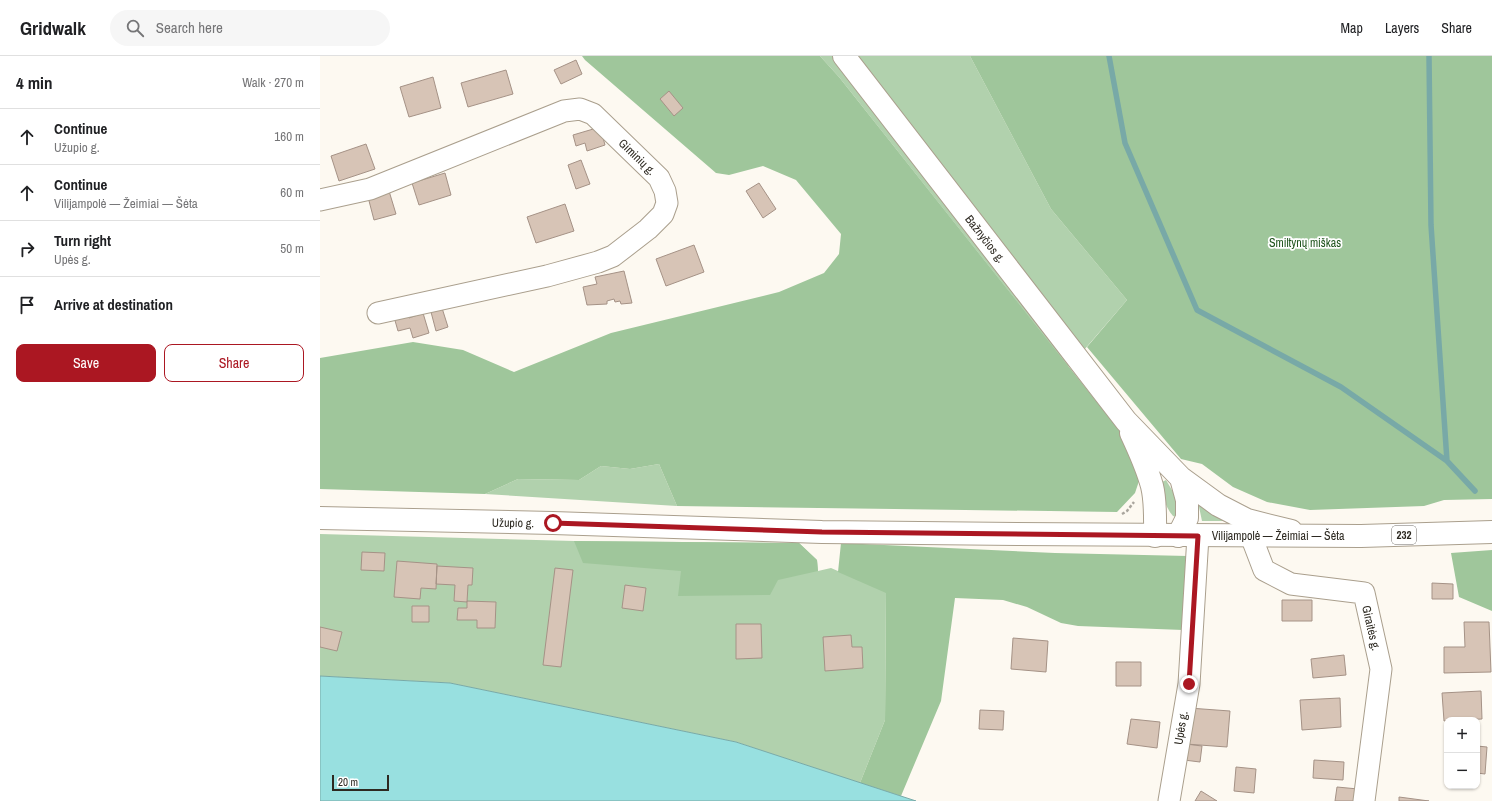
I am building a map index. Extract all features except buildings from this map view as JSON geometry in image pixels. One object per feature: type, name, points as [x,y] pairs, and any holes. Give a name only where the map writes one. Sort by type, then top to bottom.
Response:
[{"type":"main road","name":"Bažnyčios g.","points":[[844,56],[1126,421],[1180,478],[1187,500],[1188,536]]},
{"type":"main road","name":"Bažnyčios g.","points":[[1126,421],[1141,453],[1152,486],[1155,507],[1155,536]]},
{"type":"main road","points":[[1180,478],[1218,505],[1247,520],[1276,528],[1316,536]]},
{"type":"main road","name":"Užupio g.","points":[[320,518],[560,523],[822,532],[1017,534]]},
{"type":"main road","name":"Vilijampolė — Žeimiai — Šėta","points":[[1017,534],[1316,536],[1492,532]]},
{"type":"street","name":"Giminių g.","points":[[320,200],[370,188],[564,111],[580,109],[593,114],[659,178],[665,191],[666,203],[663,214],[648,229],[613,256],[598,262],[546,276],[378,314]]},
{"type":"street","name":"Upės g.","points":[[1169,801],[1189,684],[1188,536]]},
{"type":"street","name":"Giraitės g.","points":[[1251,536],[1264,570],[1291,584],[1364,593],[1381,669],[1364,801]]},
{"type":"green space","points":[[582,56],[820,56],[839,77],[1127,440],[1140,478],[1135,493],[1117,512],[677,506],[659,464],[630,469],[601,466],[579,480],[518,479],[485,494],[320,489],[320,358],[413,342],[463,350],[514,372],[611,333],[779,292],[824,273],[839,254],[841,234],[796,180],[763,166],[729,175],[716,173]]},
{"type":"green space","points":[[820,56],[970,56],[1051,209],[1127,300],[1078,357],[1068,366],[839,77]]},
{"type":"green space","name":"Smiltynų miškas","points":[[970,56],[1492,56],[1492,499],[1444,500],[1424,506],[1310,510],[1267,502],[1233,487],[1202,464],[1181,459],[1087,347],[1127,300],[1051,209]]},
{"type":"green space","points":[[659,464],[677,506],[485,494],[518,479],[579,480],[601,466],[630,469]]},
{"type":"green space","points":[[1166,480],[1179,502],[1176,517],[1170,512],[1163,496],[1160,483]]},
{"type":"green space","points":[[1198,502],[1227,521],[1202,521]]},
{"type":"green space","points":[[320,534],[574,541],[799,543],[817,560],[818,571],[831,568],[886,592],[885,720],[860,783],[736,742],[450,683],[320,676]]},
{"type":"green space","points":[[574,541],[799,543],[817,560],[818,571],[778,580],[770,595],[678,596],[681,571],[583,563]]},
{"type":"green space","points":[[841,543],[1055,553],[1188,556],[1183,630],[1078,626],[1061,623],[1027,607],[1003,600],[955,598],[941,701],[901,796],[860,783],[885,720],[886,593],[838,572]]},
{"type":"green space","points":[[1492,550],[1492,611],[1459,597],[1451,553]]},
{"type":"water","points":[[320,676],[450,683],[736,742],[916,801],[320,801]]},
{"type":"waterway","points":[[1109,56],[1125,143],[1197,310],[1341,387],[1447,461],[1475,491]]},
{"type":"waterway","points":[[1429,56],[1431,225],[1447,461]]},
{"type":"route","points":[[553,523],[822,532],[1198,536],[1189,684]]}]
